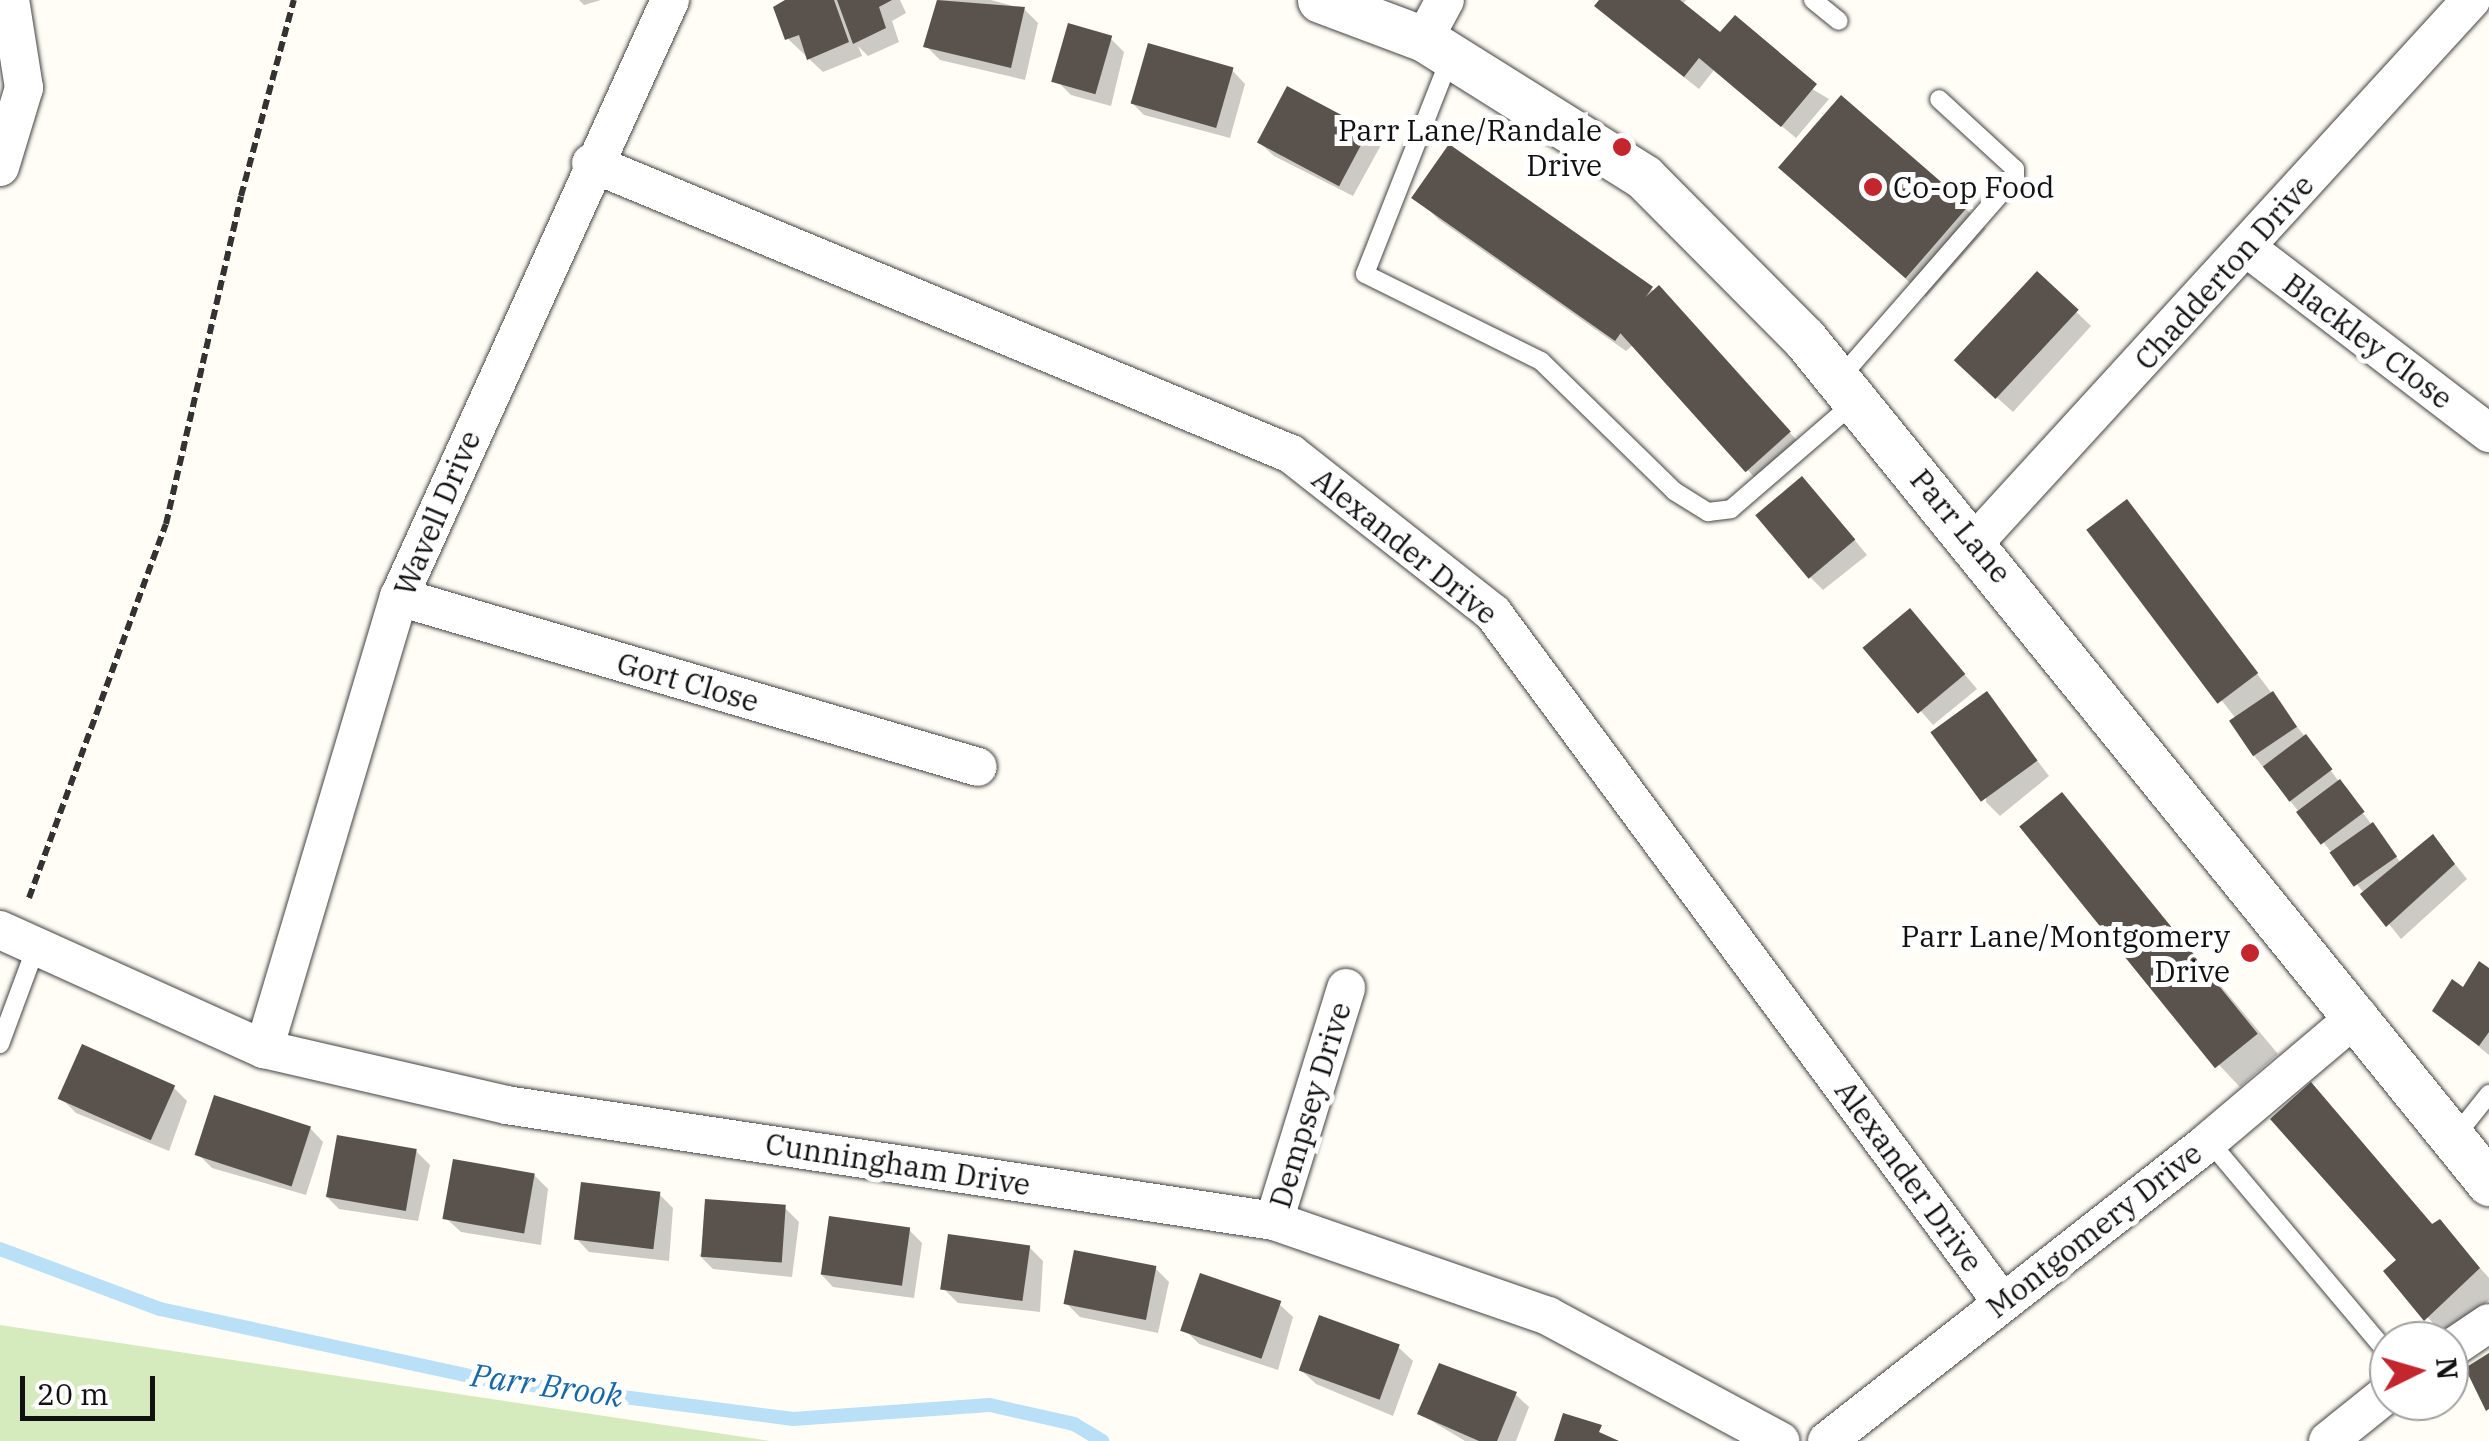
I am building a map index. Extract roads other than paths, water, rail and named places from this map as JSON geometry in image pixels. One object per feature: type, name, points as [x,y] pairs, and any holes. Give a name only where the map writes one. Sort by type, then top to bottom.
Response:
[{"type":"street","points":[[0,167],[24,88],[10,0]]},
{"type":"street","name":"Wavell Drive","points":[[264,1049],[399,596],[590,163],[670,0]]},
{"type":"street","name":"Parr Lane","points":[[1320,0],[1440,32],[1644,177],[1848,390],[2358,1015],[2489,1183]]},
{"type":"street","name":"Chadderton Drive","points":[[1975,542],[2471,0]]},
{"type":"street","name":"Alexander Drive","points":[[590,163],[1291,454],[1493,612],[2001,1301]]},
{"type":"street","name":"Blackley Close","points":[[2246,248],[2489,433]]},
{"type":"street","name":"Gort Close","points":[[399,596],[978,767]]},
{"type":"street","name":"Cunningham Drive","points":[[17,938],[264,1049],[506,1105],[1274,1222],[1548,1316],[1780,1441]]},
{"type":"street","name":"Dempsey Drive","points":[[1274,1222],[1346,988]]},
{"type":"street","name":"Montgomery Drive","points":[[1827,1441],[2209,1141],[2358,1015]]},
{"type":"street","points":[[2328,1441],[2369,1408]]},
{"type":"lane","points":[[1813,0],[1839,21]]},
{"type":"lane","points":[[1440,32],[1365,274],[1541,361],[1674,491],[1708,512],[1732,510],[1848,390],[2015,177],[2015,169],[1939,99]]},
{"type":"lane","points":[[0,1044],[17,938]]},
{"type":"lane","points":[[2453,1140],[2489,1094]]},
{"type":"lane","points":[[2209,1141],[2369,1331]]},
{"type":"waterway","name":"Parr Brook","points":[[0,1249],[160,1309],[485,1379],[793,1419],[990,1405],[1074,1424],[1102,1441]]},
{"type":"place","name":"Parr Lane/Randale Drive","points":[[1622,147]]},
{"type":"place","name":"Co-op Food","points":[[1873,187]]},
{"type":"place","name":"Parr Lane/Montgomery Drive","points":[[2250,953]]}]
